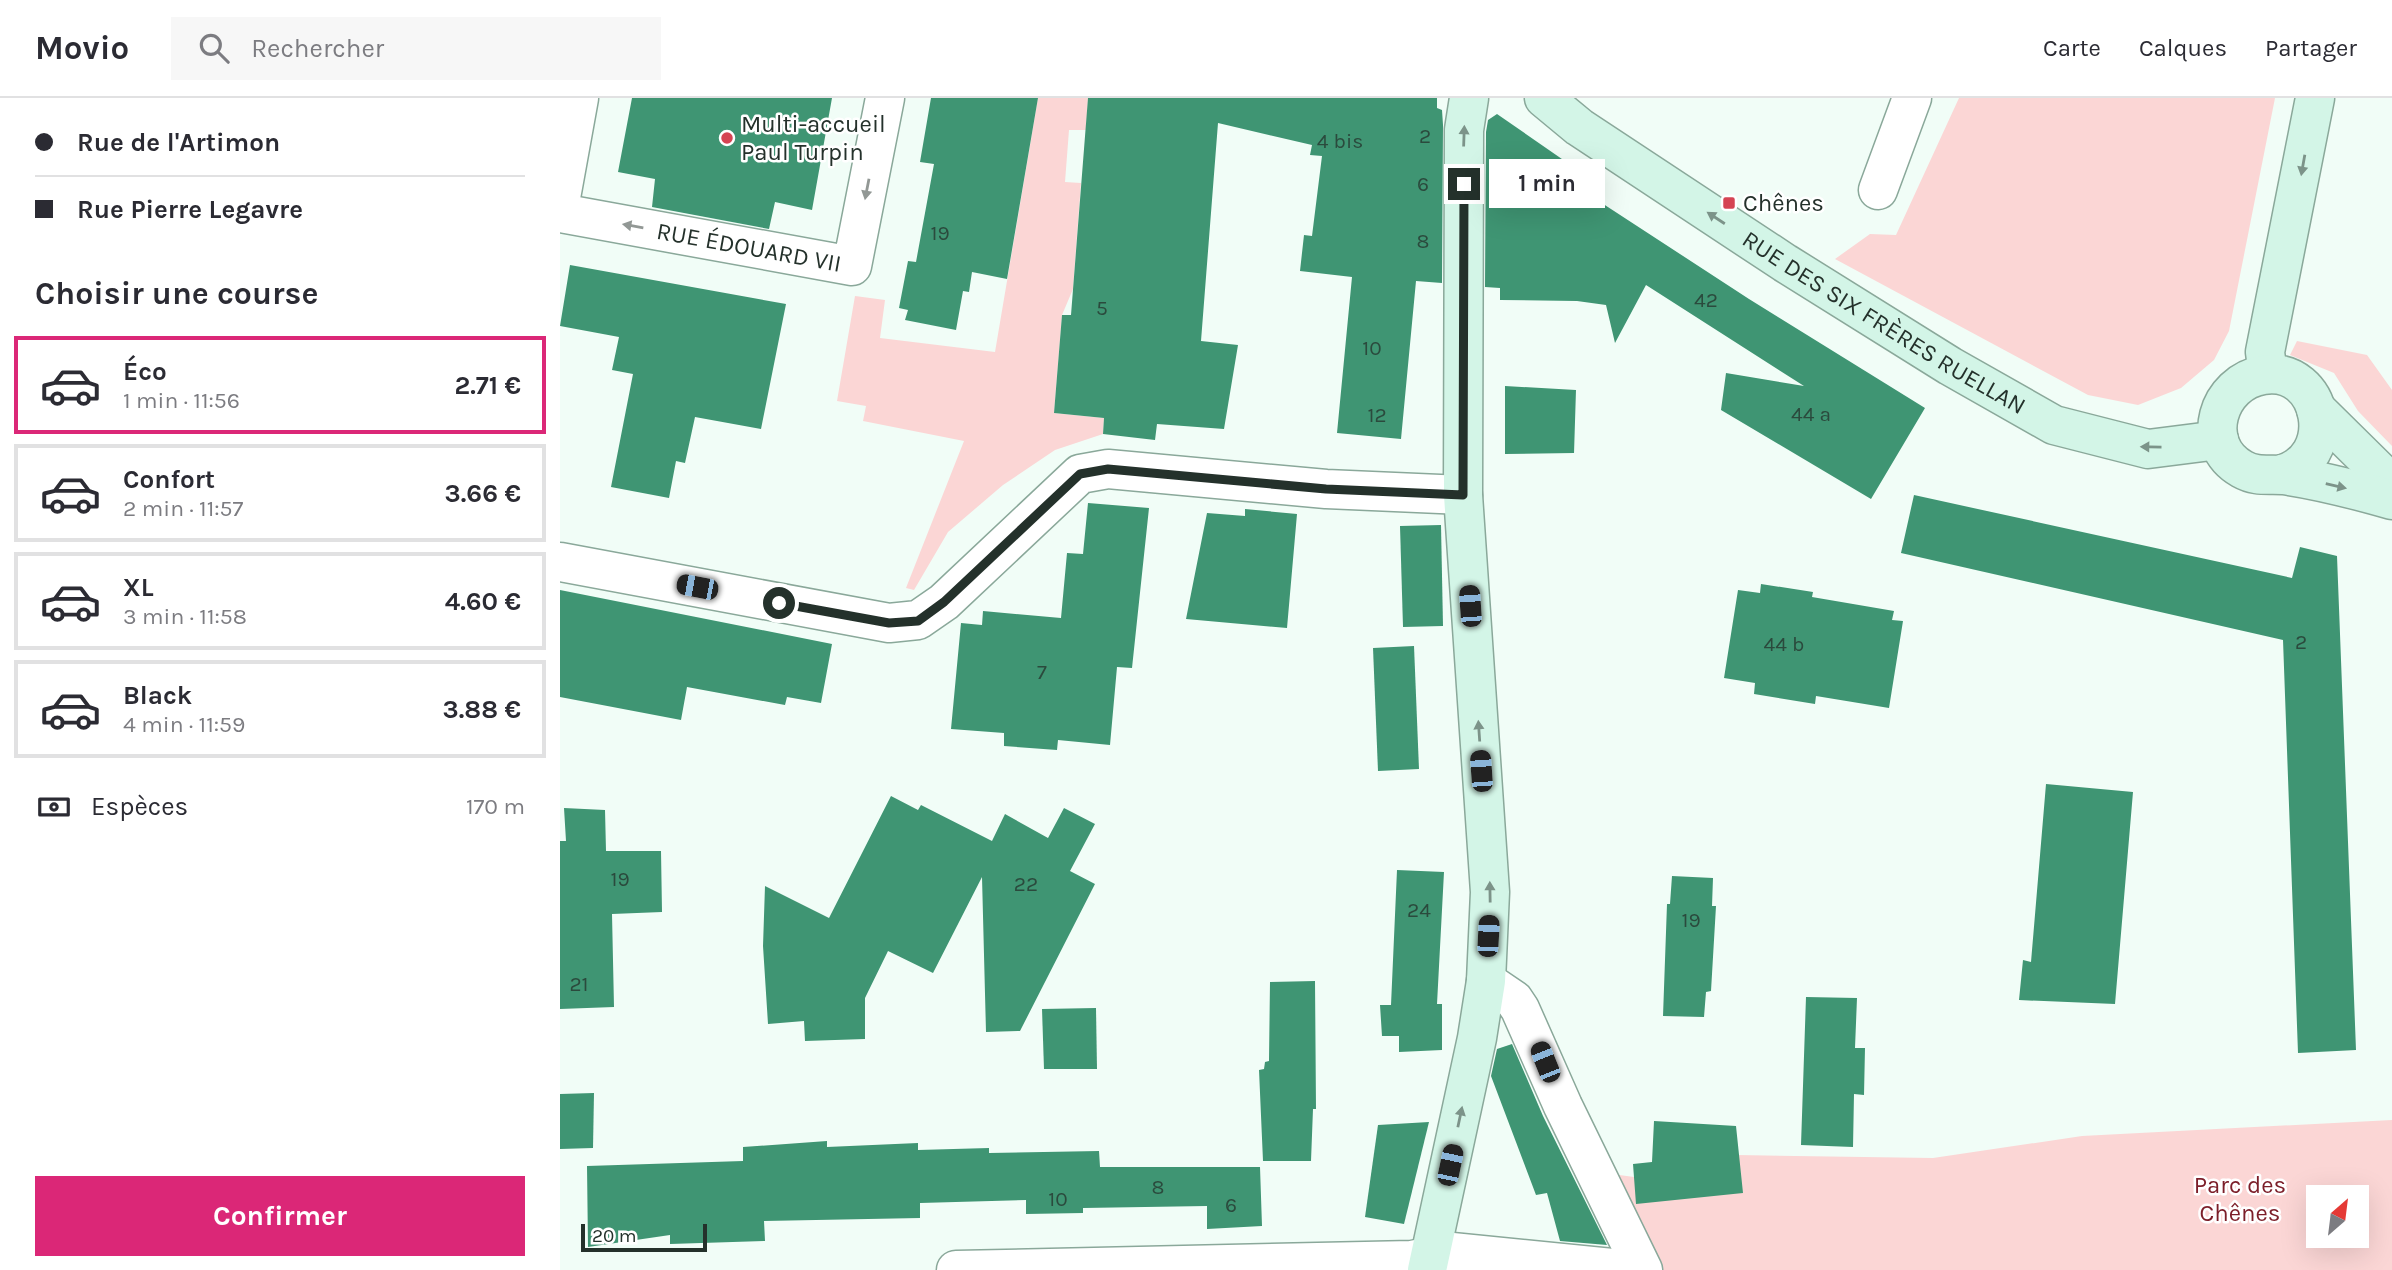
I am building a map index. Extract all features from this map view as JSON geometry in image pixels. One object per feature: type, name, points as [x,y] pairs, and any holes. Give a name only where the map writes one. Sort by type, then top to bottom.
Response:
[{"type":"main road","points":[[1429,1263],[1486,981],[1490,891],[1463,495],[1464,130],[1469,98]]},
{"type":"main road","name":"RUE DES SIX FRÈRES RUELLAN","points":[[1544,98],[1579,127],[1784,262],[1950,366],[2054,425],[2148,449],[2219,440]]},
{"type":"main road","points":[[2268,374],[2265,352],[2315,98]]},
{"type":"main road","points":[[2392,484],[2316,409],[2301,385],[2285,377],[2268,374],[2238,383],[2219,409],[2219,440],[2226,456],[2239,468],[2255,475],[2279,475],[2392,500]]},
{"type":"main road","points":[[2279,475],[2304,463],[2314,448],[2319,432],[2316,409]]},
{"type":"street","points":[[560,203],[579,98]]},
{"type":"street","name":"RUE ÉDOUARD VII","points":[[560,213],[852,266],[885,98]]},
{"type":"street","points":[[1878,190],[1912,98]]},
{"type":"street","points":[[560,562],[889,623],[918,621],[944,602],[1080,474],[1108,469],[1326,489],[1463,495]]},
{"type":"street","points":[[1486,981],[1514,1000],[1520,1010],[1643,1270]]},
{"type":"street","points":[[957,1270],[1412,1260],[1429,1263],[1452,1252],[1632,1270]]},
{"type":"green space","points":[[1038,98],[1088,98],[1086,130],[1069,130],[1065,182],[1081,183],[1073,289],[1062,315],[1054,413],[1104,418],[1103,434],[1055,450],[1003,485],[948,532],[914,590],[906,588],[964,441],[863,421],[866,406],[837,401],[855,296],[885,300],[880,338],[995,352]]},
{"type":"green space","points":[[1959,98],[2275,98],[2229,331],[2214,360],[2181,388],[2138,405],[2088,395],[1835,259],[1870,234],[1896,235]]},
{"type":"green space","points":[[2297,341],[2367,355],[2392,390],[2392,446],[2358,411],[2334,373],[2290,355]]},
{"type":"green space","name":"Parc des Chênes","points":[[2392,1120],[2392,1270],[1657,1270],[1612,1174],[1634,1177],[1652,1162],[1737,1155],[1933,1158],[2082,1136]]},
{"type":"building","name":"Multi-accueil Paul Turpin","points":[[632,98],[832,98],[812,210],[775,202],[769,229],[652,207],[655,179],[618,172]]},
{"type":"building","points":[[931,98],[1038,98],[1007,279],[972,272],[969,292],[963,291],[956,330],[905,320],[908,310],[899,308],[908,261],[916,262],[934,164],[920,162]]},
{"type":"building","points":[[1088,98],[1437,98],[1437,108],[1442,110],[1443,125],[1442,283],[1416,281],[1401,439],[1337,433],[1352,277],[1300,271],[1304,235],[1312,236],[1322,156],[1310,155],[1312,145],[1218,123],[1201,341],[1238,345],[1224,429],[1157,424],[1155,440],[1103,434],[1104,418],[1054,413],[1062,315],[1071,315]]},
{"type":"building","points":[[1497,114],[1598,184],[1591,196],[1749,299],[1925,408],[1871,499],[1721,410],[1726,373],[1804,386],[1646,285],[1615,343],[1606,305],[1577,301],[1500,300],[1500,288],[1485,287],[1486,132],[1488,120]]},
{"type":"building","points":[[570,265],[786,304],[761,429],[695,417],[685,463],[676,461],[669,498],[611,487],[633,374],[612,370],[619,337],[560,326]]},
{"type":"building","points":[[1505,386],[1576,390],[1574,453],[1505,454]]},
{"type":"building","points":[[1914,495],[2292,578],[2300,547],[2337,556],[2356,1050],[2298,1053],[2283,640],[1901,553]]},
{"type":"building","points":[[1088,503],[1149,508],[1132,668],[1117,667],[1110,745],[1058,740],[1057,750],[1004,746],[1004,733],[951,729],[961,623],[982,625],[983,611],[1061,618],[1067,553],[1083,554]]},
{"type":"building","points":[[1245,509],[1297,514],[1287,628],[1186,619],[1207,513],[1245,516]]},
{"type":"building","points":[[1441,525],[1443,626],[1403,627],[1400,526]]},
{"type":"building","points":[[1761,584],[1813,592],[1812,597],[1894,611],[1892,620],[1903,621],[1889,708],[1816,696],[1815,704],[1754,694],[1755,683],[1724,678],[1738,590],[1760,593]]},
{"type":"building","points":[[560,590],[832,644],[821,703],[787,697],[785,705],[687,687],[681,720],[560,697]]},
{"type":"building","points":[[1414,646],[1419,769],[1378,771],[1373,648]]},
{"type":"building","points":[[2046,784],[2133,792],[2115,1004],[2019,1000],[2023,960],[2031,962]]},
{"type":"building","points":[[891,796],[918,810],[921,805],[992,841],[1005,814],[1048,838],[1064,808],[1095,824],[1070,871],[1095,884],[1020,1031],[986,1032],[982,877],[933,973],[888,951],[865,998],[865,1039],[805,1041],[804,1021],[768,1024],[763,946],[765,886],[829,918]]},
{"type":"building","points":[[564,808],[605,810],[606,851],[661,851],[662,912],[612,914],[614,1007],[560,1009],[560,841],[566,841]]},
{"type":"building","points":[[1397,870],[1444,872],[1437,1004],[1442,1004],[1442,1050],[1399,1052],[1399,1036],[1382,1036],[1380,1005],[1391,1005]]},
{"type":"building","points":[[1672,876],[1713,878],[1712,906],[1716,906],[1711,991],[1706,992],[1704,1017],[1663,1016],[1667,904],[1670,904]]},
{"type":"building","points":[[1315,981],[1316,1109],[1313,1109],[1311,1161],[1263,1161],[1259,1070],[1264,1069],[1265,1062],[1269,1061],[1270,982]]},
{"type":"building","points":[[1806,997],[1857,998],[1855,1048],[1865,1048],[1864,1095],[1854,1094],[1853,1147],[1801,1145]]},
{"type":"building","points":[[1096,1008],[1097,1069],[1044,1069],[1042,1009]]},
{"type":"building","points":[[1512,1044],[1543,1116],[1607,1245],[1560,1241],[1547,1193],[1536,1195],[1491,1076],[1497,1049]]},
{"type":"building","points":[[594,1093],[593,1148],[560,1149],[560,1094]]},
{"type":"building","points":[[1654,1121],[1736,1126],[1743,1193],[1636,1204],[1633,1164],[1652,1162]]},
{"type":"building","points":[[1429,1122],[1404,1224],[1365,1217],[1378,1125]]},
{"type":"building","points":[[827,1141],[827,1147],[918,1143],[918,1150],[989,1148],[989,1153],[1099,1151],[1100,1167],[1260,1167],[1262,1226],[1207,1229],[1207,1206],[1083,1208],[1083,1213],[1026,1214],[1026,1200],[920,1203],[920,1218],[764,1221],[765,1241],[670,1244],[670,1235],[588,1247],[587,1166],[743,1161],[743,1147]]},
{"type":"place","name":"Multi-accueil Paul Turpin","points":[[727,138]]},
{"type":"place","name":"Chênes","points":[[1729,203]]},
{"type":"route","points":[[779,603],[889,623],[918,621],[944,602],[1080,474],[1108,469],[1326,489],[1463,495],[1464,184]]}]
